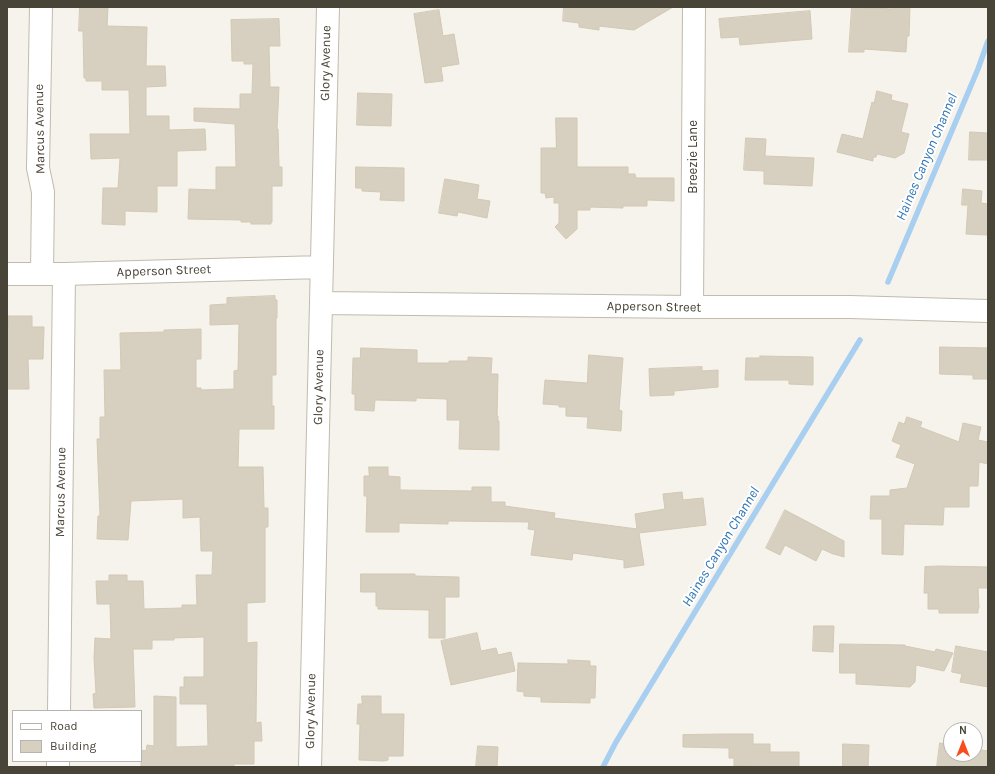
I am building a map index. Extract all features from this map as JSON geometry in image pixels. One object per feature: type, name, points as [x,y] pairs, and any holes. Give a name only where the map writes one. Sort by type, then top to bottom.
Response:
[{"type":"street","name":"Marcus Avenue","points":[[41,7],[38,168],[43,192],[42,274]]},
{"type":"street","name":"Glory Avenue","points":[[310,767],[328,7]]},
{"type":"street","name":"Breezie Lane","points":[[692,307],[694,7]]},
{"type":"street","name":"Apperson Street","points":[[7,274],[64,274],[322,267]]},
{"type":"street","name":"Marcus Avenue","points":[[59,710],[64,274]]},
{"type":"street","name":"Apperson Street","points":[[321,303],[850,307],[988,311]]},
{"type":"building","points":[[80,7],[108,7],[107,26],[147,27],[146,66],[165,66],[166,86],[146,87],[146,116],[169,116],[169,130],[205,129],[206,150],[177,151],[177,186],[157,186],[157,212],[125,211],[125,225],[102,224],[103,188],[118,188],[120,158],[91,159],[90,134],[130,134],[129,90],[102,90],[102,81],[86,81],[86,78],[84,78],[83,31],[79,31]]},
{"type":"building","points":[[564,7],[673,7],[634,30],[599,26],[599,30],[579,27],[579,23],[563,21]]},
{"type":"building","points":[[852,7],[893,9],[893,7],[910,7],[909,36],[907,36],[906,52],[864,49],[864,52],[849,52]]},
{"type":"building","points":[[439,10],[443,36],[454,34],[459,64],[441,67],[443,81],[425,83],[414,14]]},
{"type":"building","points":[[810,11],[812,39],[740,45],[739,37],[721,38],[719,19]]},
{"type":"building","points":[[279,19],[280,46],[269,46],[270,87],[279,87],[277,129],[279,167],[282,167],[282,186],[272,186],[272,222],[271,224],[251,224],[251,222],[241,222],[241,220],[188,219],[189,189],[216,190],[216,167],[236,167],[235,124],[194,121],[194,108],[240,109],[240,94],[252,94],[253,64],[244,64],[244,61],[232,61],[231,20]]},
{"type":"building","points":[[877,91],[892,95],[891,100],[908,104],[901,132],[909,134],[904,153],[895,158],[877,154],[876,157],[873,157],[873,161],[837,152],[842,134],[863,139],[872,102],[874,103]]},
{"type":"building","points":[[358,93],[392,94],[391,126],[357,125]]},
{"type":"building","points":[[556,118],[577,118],[577,167],[628,167],[628,174],[635,174],[636,178],[674,178],[674,201],[647,200],[647,206],[623,206],[623,208],[590,207],[590,210],[577,210],[577,229],[566,239],[555,227],[559,223],[559,203],[554,203],[554,197],[546,198],[545,193],[541,193],[541,148],[556,148]]},
{"type":"building","points":[[970,132],[988,133],[988,160],[969,160]]},
{"type":"building","points":[[746,138],[766,139],[765,156],[814,158],[812,186],[764,184],[764,171],[744,170]]},
{"type":"building","points":[[356,167],[404,168],[404,201],[380,200],[381,192],[362,191],[362,188],[356,188]]},
{"type":"building","points":[[445,179],[479,185],[477,199],[490,201],[487,218],[458,212],[457,216],[439,213]]},
{"type":"building","points":[[963,189],[982,191],[981,203],[988,204],[987,235],[966,234],[968,205],[962,205]]},
{"type":"building","points":[[275,296],[275,300],[277,300],[276,375],[272,375],[274,429],[239,429],[238,467],[263,467],[264,508],[268,508],[268,527],[265,527],[265,602],[247,603],[247,643],[257,642],[256,723],[261,722],[262,741],[254,741],[254,764],[234,764],[234,767],[141,767],[142,750],[146,751],[147,745],[154,746],[154,696],[176,697],[176,747],[208,746],[207,704],[180,704],[180,687],[184,687],[184,677],[204,677],[204,637],[174,638],[174,640],[152,640],[152,649],[133,649],[135,707],[94,708],[93,694],[96,693],[94,658],[95,638],[111,639],[110,604],[97,604],[96,581],[109,581],[109,575],[127,575],[127,581],[143,581],[144,609],[182,608],[182,605],[197,605],[196,575],[212,575],[213,551],[201,551],[200,517],[183,518],[183,499],[131,501],[128,540],[97,539],[98,516],[100,516],[97,439],[100,439],[100,417],[105,417],[104,370],[121,370],[120,333],[201,329],[201,359],[196,359],[196,388],[201,388],[201,390],[234,389],[234,371],[238,370],[239,324],[210,325],[210,305],[227,304],[227,298]]},
{"type":"building","points":[[8,316],[32,316],[32,327],[44,327],[43,359],[28,359],[29,389],[7,389]]},
{"type":"building","points":[[940,347],[988,348],[988,379],[973,379],[973,375],[940,374]]},
{"type":"building","points":[[361,348],[417,350],[417,363],[449,363],[449,361],[468,361],[468,357],[492,358],[491,374],[498,374],[497,416],[499,421],[499,450],[459,449],[460,420],[447,420],[447,399],[416,398],[416,401],[375,400],[374,411],[355,410],[355,394],[352,394],[353,358],[360,358]]},
{"type":"building","points":[[589,355],[623,358],[619,410],[622,411],[621,431],[587,428],[588,417],[566,416],[566,407],[543,404],[545,380],[587,383]]},
{"type":"building","points":[[760,356],[813,357],[813,385],[789,384],[789,380],[745,380],[746,358],[760,358]]},
{"type":"building","points":[[702,367],[702,371],[718,370],[718,387],[674,391],[674,395],[650,396],[649,369]]},
{"type":"building","points":[[907,417],[922,422],[920,427],[959,442],[963,423],[981,427],[978,440],[988,442],[988,464],[979,462],[978,486],[969,486],[969,507],[944,507],[943,525],[904,524],[903,555],[882,554],[882,519],[870,519],[871,496],[890,496],[890,490],[907,488],[915,464],[896,457],[901,445],[892,441],[899,422],[904,424]]},
{"type":"building","points":[[369,467],[388,467],[388,476],[400,477],[400,490],[472,491],[472,487],[491,487],[491,502],[505,502],[505,506],[555,513],[554,518],[637,529],[635,514],[665,509],[663,494],[682,492],[683,500],[703,498],[706,525],[639,533],[644,565],[624,568],[624,560],[573,553],[572,560],[531,555],[535,530],[528,529],[529,522],[448,521],[448,524],[399,523],[399,532],[366,532],[367,496],[364,496],[364,476],[369,476]]},
{"type":"building","points":[[785,510],[844,541],[844,557],[822,549],[816,561],[785,545],[780,555],[766,548]]},
{"type":"building","points":[[925,567],[988,567],[988,588],[978,588],[978,613],[939,613],[939,609],[928,609],[928,593],[924,593]]},
{"type":"building","points":[[361,574],[415,574],[415,576],[459,577],[459,597],[445,597],[445,638],[429,638],[429,610],[378,609],[378,606],[376,606],[376,592],[361,592]]},
{"type":"building","points":[[814,626],[834,626],[833,652],[813,651]]},
{"type":"building","points":[[477,633],[481,651],[496,648],[498,655],[511,652],[515,671],[451,685],[441,641]]},
{"type":"building","points":[[840,644],[905,645],[935,652],[936,649],[953,653],[944,671],[916,665],[915,682],[910,687],[856,684],[856,673],[840,673]]},
{"type":"building","points":[[956,646],[988,652],[988,687],[960,682],[962,674],[952,672]]},
{"type":"building","points":[[568,660],[590,661],[590,666],[596,666],[595,698],[590,698],[590,703],[541,702],[541,697],[524,696],[524,692],[517,691],[518,663],[568,664]]},
{"type":"building","points":[[362,696],[381,696],[381,714],[404,714],[403,756],[388,756],[388,760],[384,761],[359,760],[360,724],[357,724],[358,704],[362,704]]},
{"type":"building","points":[[753,734],[753,744],[770,744],[770,752],[799,752],[799,767],[734,766],[734,758],[729,758],[729,748],[683,747],[683,735]]},
{"type":"building","points":[[940,743],[943,744],[943,762],[983,762],[983,750],[988,751],[988,767],[937,767]]},
{"type":"building","points":[[843,744],[869,745],[868,767],[843,767]]},
{"type":"building","points":[[478,746],[498,747],[497,767],[476,767]]},
{"type":"waterway","name":"Haines Canyon Channel","points":[[888,282],[978,69],[988,41]]},
{"type":"waterway","name":"Haines Canyon Channel","points":[[603,767],[616,742],[860,340]]}]
